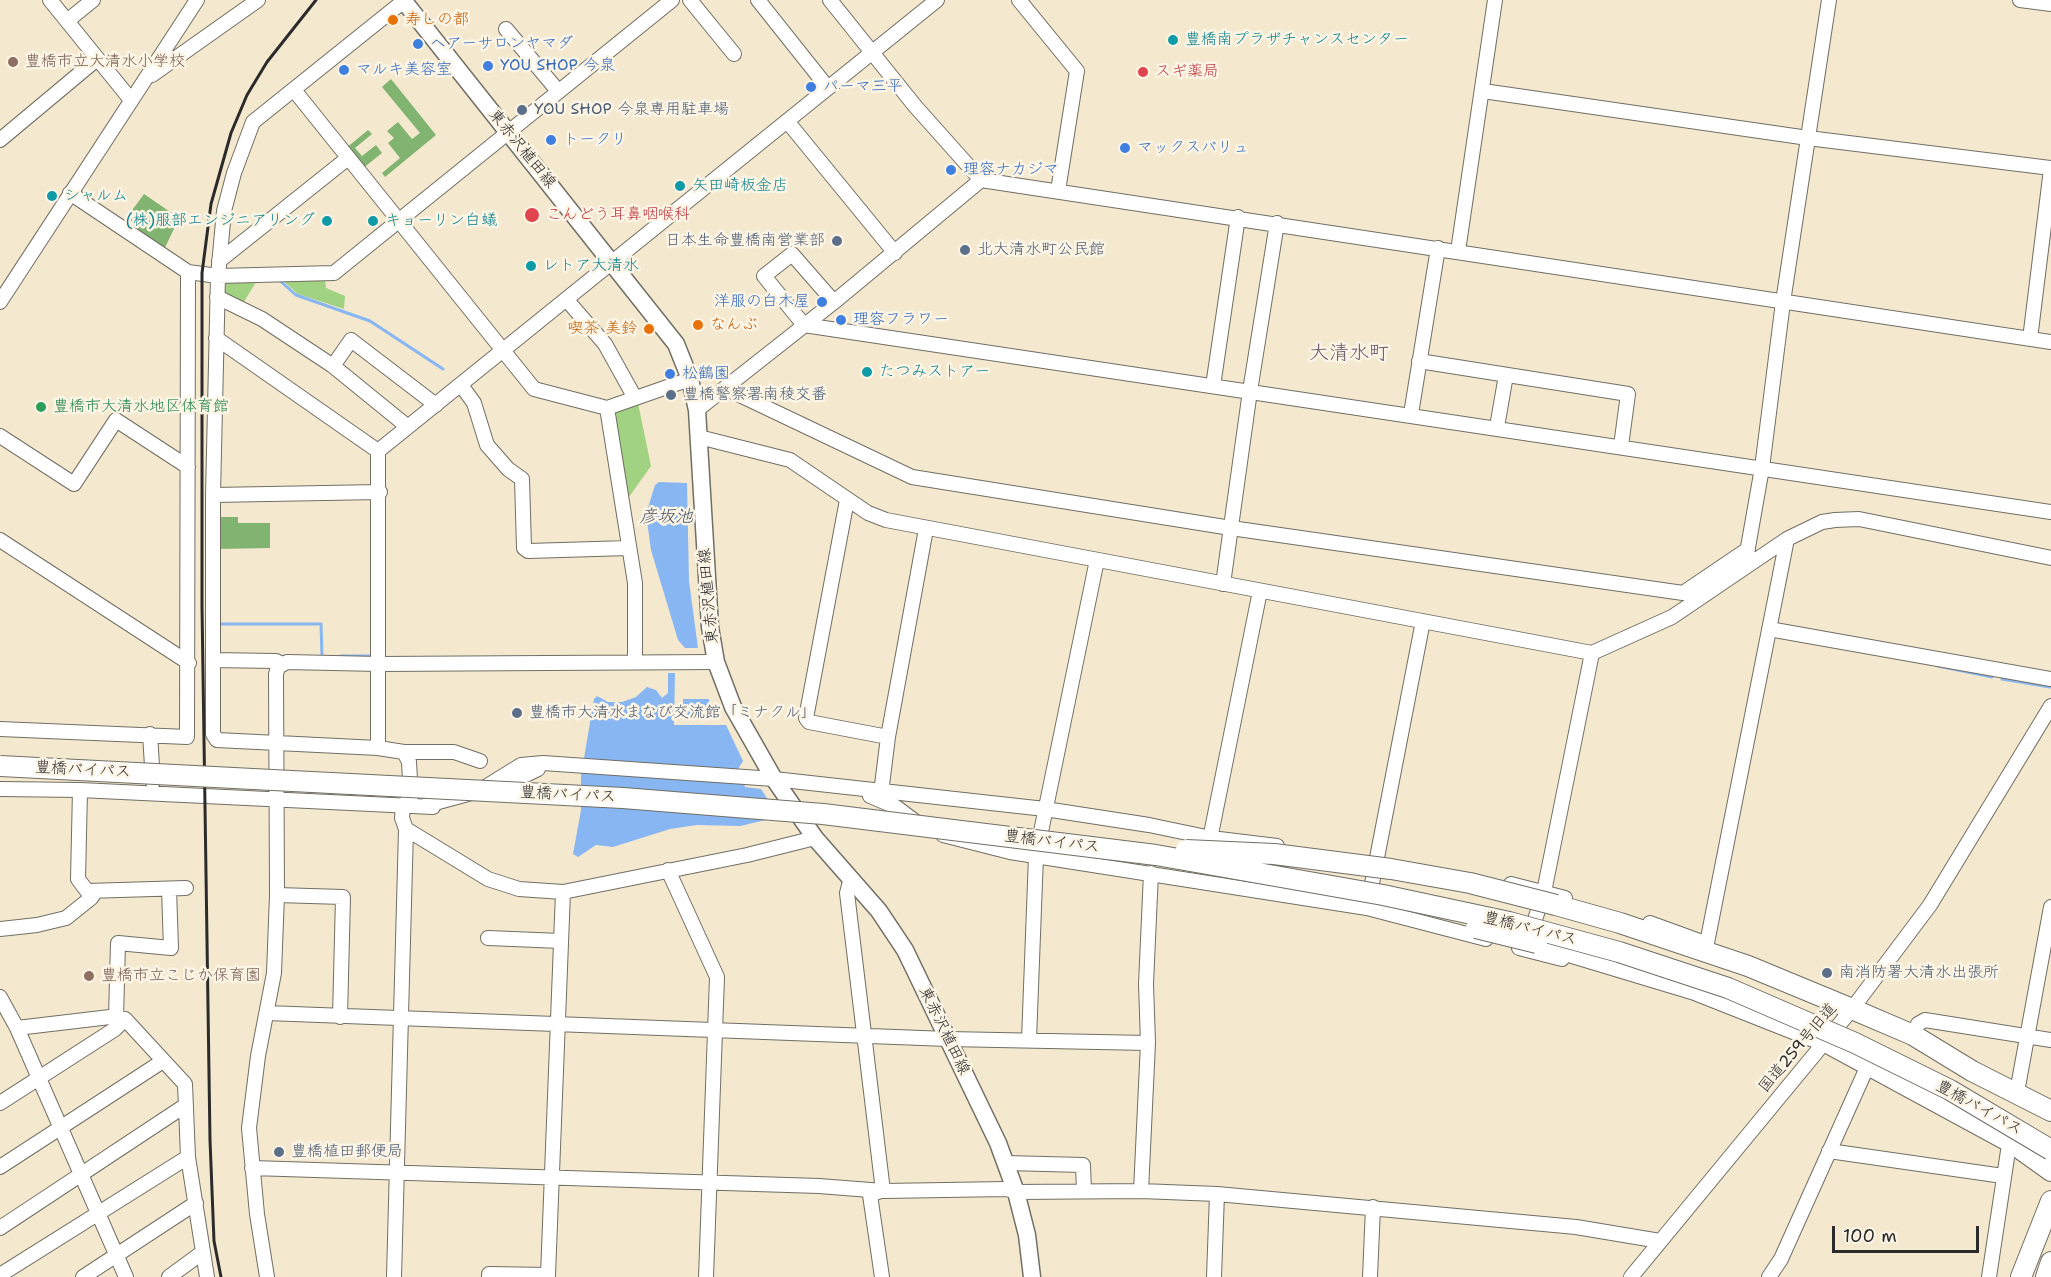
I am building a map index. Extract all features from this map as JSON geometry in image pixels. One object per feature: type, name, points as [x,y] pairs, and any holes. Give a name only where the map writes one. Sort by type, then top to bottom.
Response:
[{"type":"highway","name":"豊橋バイパス","points":[[2,767],[80,780],[623,798],[823,814],[1156,855],[1347,889],[1509,922],[1619,952],[1728,988],[1855,1043],[1950,1090],[2051,1150]]},
{"type":"highway","points":[[1079,845],[1297,857],[1470,883],[1550,898],[1710,949],[1852,1009],[1913,1035],[1972,1071],[2051,1111]]},
{"type":"highway","points":[[1347,889],[1373,902],[1549,946],[1695,990],[1824,1041],[1869,1063],[2012,1143],[2051,1171]]},
{"type":"highway","points":[[2021,1277],[2051,1202]]},
{"type":"highway","points":[[2046,1277],[2051,1262]]},
{"type":"main road","name":"東赤沢植田線","points":[[404,0],[669,333],[690,379],[697,410],[710,627],[716,662],[733,707],[774,779],[815,837],[879,911],[905,950],[1006,1163],[1027,1235],[1032,1277]]},
{"type":"street","points":[[50,0],[131,100]]},
{"type":"street","points":[[67,21],[93,0]]},
{"type":"street","points":[[0,302],[197,0]]},
{"type":"street","points":[[145,80],[258,0]]},
{"type":"street","points":[[404,0],[253,122],[244,141],[224,211],[218,276],[216,338],[213,495],[213,731],[217,740],[378,748],[404,752],[454,752],[480,761]]},
{"type":"street","points":[[70,193],[188,272],[218,276],[334,273],[672,0]]},
{"type":"street","points":[[690,0],[734,54]]},
{"type":"street","points":[[758,0],[828,88]]},
{"type":"street","points":[[830,0],[943,138],[981,180],[1238,217],[2051,342]]},
{"type":"street","points":[[378,451],[937,0]]},
{"type":"street","points":[[1019,0],[1077,71],[1058,191]]},
{"type":"street","points":[[1458,251],[1495,0]]},
{"type":"street","points":[[699,436],[790,460],[847,500],[876,517],[926,529],[1592,653],[1672,617],[1750,555],[1783,302],[1829,0]]},
{"type":"street","points":[[2020,0],[2051,4]]},
{"type":"street","points":[[506,29],[558,92]]},
{"type":"street","points":[[0,140],[98,59]]},
{"type":"street","points":[[294,90],[534,390],[608,408],[690,379]]},
{"type":"street","points":[[1483,91],[1808,138],[2051,168],[2030,339]]},
{"type":"street","points":[[787,121],[895,253]]},
{"type":"street","points":[[219,261],[348,158]]},
{"type":"street","points":[[697,410],[895,253],[981,180]]},
{"type":"street","points":[[1214,386],[1238,217]]},
{"type":"street","points":[[1223,584],[1250,391],[1277,223]]},
{"type":"street","points":[[1411,414],[1438,249]]},
{"type":"street","points":[[834,302],[792,254],[764,276],[804,325],[1411,414],[2051,512]]},
{"type":"street","points":[[0,729],[187,737],[189,663],[188,272]]},
{"type":"street","points":[[217,297],[262,319],[333,366],[408,427]]},
{"type":"street","points":[[566,299],[601,339],[635,398]]},
{"type":"street","points":[[216,338],[378,451]]},
{"type":"street","points":[[333,366],[351,340],[436,405]]},
{"type":"street","points":[[1419,361],[1628,394],[1621,446]]},
{"type":"street","points":[[1497,427],[1506,375]]},
{"type":"street","points":[[461,385],[474,403],[487,445],[508,469],[522,479],[524,548],[528,551],[629,548]]},
{"type":"street","points":[[725,388],[912,477],[1231,528],[1683,593],[1750,555],[1822,522],[1859,519],[2051,558]]},
{"type":"street","points":[[608,408],[634,584],[635,662]]},
{"type":"street","points":[[0,436],[74,484],[116,420],[188,467]]},
{"type":"street","points":[[378,451],[380,492],[378,748]]},
{"type":"street","points":[[213,495],[380,492]]},
{"type":"street","points":[[847,500],[806,718],[809,722],[888,737]]},
{"type":"street","points":[[881,793],[888,737],[926,529]]},
{"type":"street","points":[[1710,949],[1787,538]]},
{"type":"street","points":[[0,540],[189,663]]},
{"type":"street","points":[[1029,1040],[1036,856],[1097,560]]},
{"type":"street","points":[[1200,881],[1211,838],[1260,591]]},
{"type":"street","points":[[1367,908],[1423,621]]},
{"type":"street","points":[[1769,629],[2051,679]]},
{"type":"street","points":[[1526,949],[1550,898],[1592,653]]},
{"type":"street","points":[[213,660],[276,661],[282,664],[716,662]]},
{"type":"street","points":[[267,1277],[252,1168],[249,1128],[251,1100],[274,973],[277,895],[276,674],[282,664]]},
{"type":"street","name":"国道259号旧道","points":[[1631,1277],[1852,1009],[1930,905],[2051,706]]},
{"type":"street","points":[[150,734],[154,793]]},
{"type":"street","points":[[394,1277],[403,1020],[406,830],[402,818],[403,806],[411,797],[409,762],[404,752]]},
{"type":"street","points":[[0,789],[80,780],[154,793],[424,806],[479,791],[521,765],[543,763],[570,767],[774,779],[844,789],[1045,809],[1149,825],[1211,838],[1376,858],[1468,873],[1550,898]]},
{"type":"street","points":[[80,780],[78,879],[87,891],[186,888]]},
{"type":"street","points":[[844,789],[863,793],[896,807],[930,831],[986,848],[1367,908],[1653,985],[1695,990]]},
{"type":"street","points":[[406,830],[488,879],[519,889],[563,892],[815,837]]},
{"type":"street","points":[[668,870],[717,977],[706,1277]]},
{"type":"street","points":[[1141,1191],[1148,1042],[1146,984],[1151,873]]},
{"type":"street","points":[[850,878],[847,893],[883,1191]]},
{"type":"street","points":[[0,1103],[115,1029],[121,1018],[118,943],[171,948],[169,889]]},
{"type":"street","points":[[0,929],[38,925],[66,918],[91,898],[96,891]]},
{"type":"street","points":[[489,1277],[489,1274],[548,1275],[563,892]]},
{"type":"street","points":[[277,895],[343,897],[340,1017]]},
{"type":"street","points":[[2017,1092],[2051,906]]},
{"type":"street","points":[[488,938],[561,940]]},
{"type":"street","points":[[0,997],[17,1028],[126,1277]]},
{"type":"street","points":[[267,1013],[403,1020],[948,1039],[1148,1042]]},
{"type":"street","points":[[17,1028],[121,1018]]},
{"type":"street","points":[[121,1018],[185,1084],[188,1157],[207,1277]]},
{"type":"street","points":[[1913,1035],[1918,1024],[1925,1020],[2051,1040]]},
{"type":"street","points":[[0,1167],[164,1061]]},
{"type":"street","points":[[1769,1277],[1780,1259],[1869,1063]]},
{"type":"street","points":[[0,1228],[186,1105]]},
{"type":"street","points":[[1989,1277],[2008,1150],[2012,1143]]},
{"type":"street","points":[[1829,1151],[2004,1176]]},
{"type":"street","points":[[0,1275],[188,1157]]},
{"type":"street","points":[[1006,1163],[1083,1166],[1084,1191]]},
{"type":"street","points":[[252,1168],[883,1191],[1007,1188],[1016,1192],[1141,1191],[1217,1194],[1576,1227],[1660,1241]]},
{"type":"street","points":[[882,1277],[870,1194],[883,1191]]},
{"type":"street","points":[[1214,1277],[1217,1194]]},
{"type":"street","points":[[83,1277],[196,1203]]},
{"type":"street","points":[[1370,1277],[1373,1207]]},
{"type":"street","points":[[169,1277],[203,1252]]},
{"type":"green space","points":[[391,79],[436,135],[385,177],[382,173],[400,158],[388,143],[394,138],[387,131],[398,122],[412,139],[420,133],[382,87]]},
{"type":"green space","points":[[368,130],[372,134],[355,148],[362,156],[376,145],[382,153],[362,169],[345,149]]},
{"type":"green space","points":[[144,194],[179,218],[163,252],[122,224]]},
{"type":"green space","points":[[325,278],[326,288],[345,296],[344,309],[298,294],[281,279]]},
{"type":"green space","points":[[226,282],[256,282],[242,305],[226,295],[224,291]]},
{"type":"green space","points":[[638,403],[651,466],[629,497],[621,487],[612,412]]},
{"type":"green space","points":[[216,517],[238,517],[238,523],[270,523],[270,548],[216,549]]},
{"type":"water","name":"彦坂池","points":[[659,482],[687,483],[689,581],[698,648],[685,648],[678,640],[651,550],[646,514],[655,485]]},
{"type":"water","points":[[668,673],[675,673],[674,725],[726,725],[743,761],[738,769],[745,787],[761,789],[774,809],[770,819],[740,826],[697,825],[670,829],[613,847],[596,845],[578,857],[573,854],[581,810],[581,776],[594,699],[597,696],[608,702],[622,702],[636,697],[647,687],[656,690],[662,698],[668,693]]},
{"type":"water","points":[[683,699],[709,699],[709,715],[683,715]]},
{"type":"waterway","points":[[278,279],[296,295],[370,321],[443,369]]},
{"type":"waterway","points":[[217,624],[321,624],[322,657],[325,657]]},
{"type":"waterway","points":[[340,656],[373,656]]},
{"type":"waterway","points":[[1938,666],[1992,677]]},
{"type":"waterway","points":[[2002,679],[2050,687]]},
{"type":"railway","points":[[221,1277],[214,1241],[210,1140],[202,606],[202,273],[211,204],[231,133],[247,95],[267,62],[316,0]]},
{"type":"place","name":"寿しの都","points":[[393,20]]},
{"type":"place","name":"豊橋南プラザチャンスセンター","points":[[1173,40]]},
{"type":"place","name":"ヘアーサロンヤマダ","points":[[418,44]]},
{"type":"place","name":"豊橋市立大清水小学校","points":[[13,62]]},
{"type":"place","name":"YOU SHOP 今泉","points":[[488,66]]},
{"type":"place","name":"マルキ美容室","points":[[344,70]]},
{"type":"place","name":"スギ薬局","points":[[1143,72]]},
{"type":"place","name":"パーマ三平","points":[[811,87]]},
{"type":"place","name":"YOU SHOP 今泉専用駐車場","points":[[522,110]]},
{"type":"place","name":"トークリ","points":[[551,140]]},
{"type":"place","name":"マックスバリュ","points":[[1125,148]]},
{"type":"place","name":"理容ナカジマ","points":[[951,170]]},
{"type":"place","name":"矢田崎板金店","points":[[680,186]]},
{"type":"place","name":"シャルム","points":[[52,196]]},
{"type":"place","name":"こんどう耳鼻咽喉科","points":[[532,215]]},
{"type":"place","name":"(株)服部エンジニアリング","points":[[327,221]]},
{"type":"place","name":"キョーリン白蟻","points":[[373,221]]},
{"type":"place","name":"日本生命豊橋南営業部","points":[[837,241]]},
{"type":"place","name":"北大清水町公民館","points":[[965,250]]},
{"type":"place","name":"レトア大清水","points":[[531,266]]},
{"type":"place","name":"洋服の白木屋","points":[[822,302]]},
{"type":"place","name":"理容フラワー","points":[[841,320]]},
{"type":"place","name":"なんぶ","points":[[698,325]]},
{"type":"place","name":"喫茶 美鈴","points":[[649,329]]},
{"type":"place","name":"たつみストアー","points":[[867,372]]},
{"type":"place","name":"松鶴園","points":[[670,374]]},
{"type":"place","name":"豊橋警察署南稜交番","points":[[671,395]]},
{"type":"place","name":"豊橋市大清水地区体育館","points":[[41,407]]},
{"type":"place","name":"豊橋市大清水まなび交流館「ミナクル」","points":[[517,713]]},
{"type":"place","name":"南消防署大清水出張所","points":[[1827,973]]},
{"type":"place","name":"豊橋市立こじか保育園","points":[[89,976]]},
{"type":"place","name":"豊橋植田郵便局","points":[[279,1152]]},
{"type":"district","name":"大清水町","points":[[1349,354]]}]
